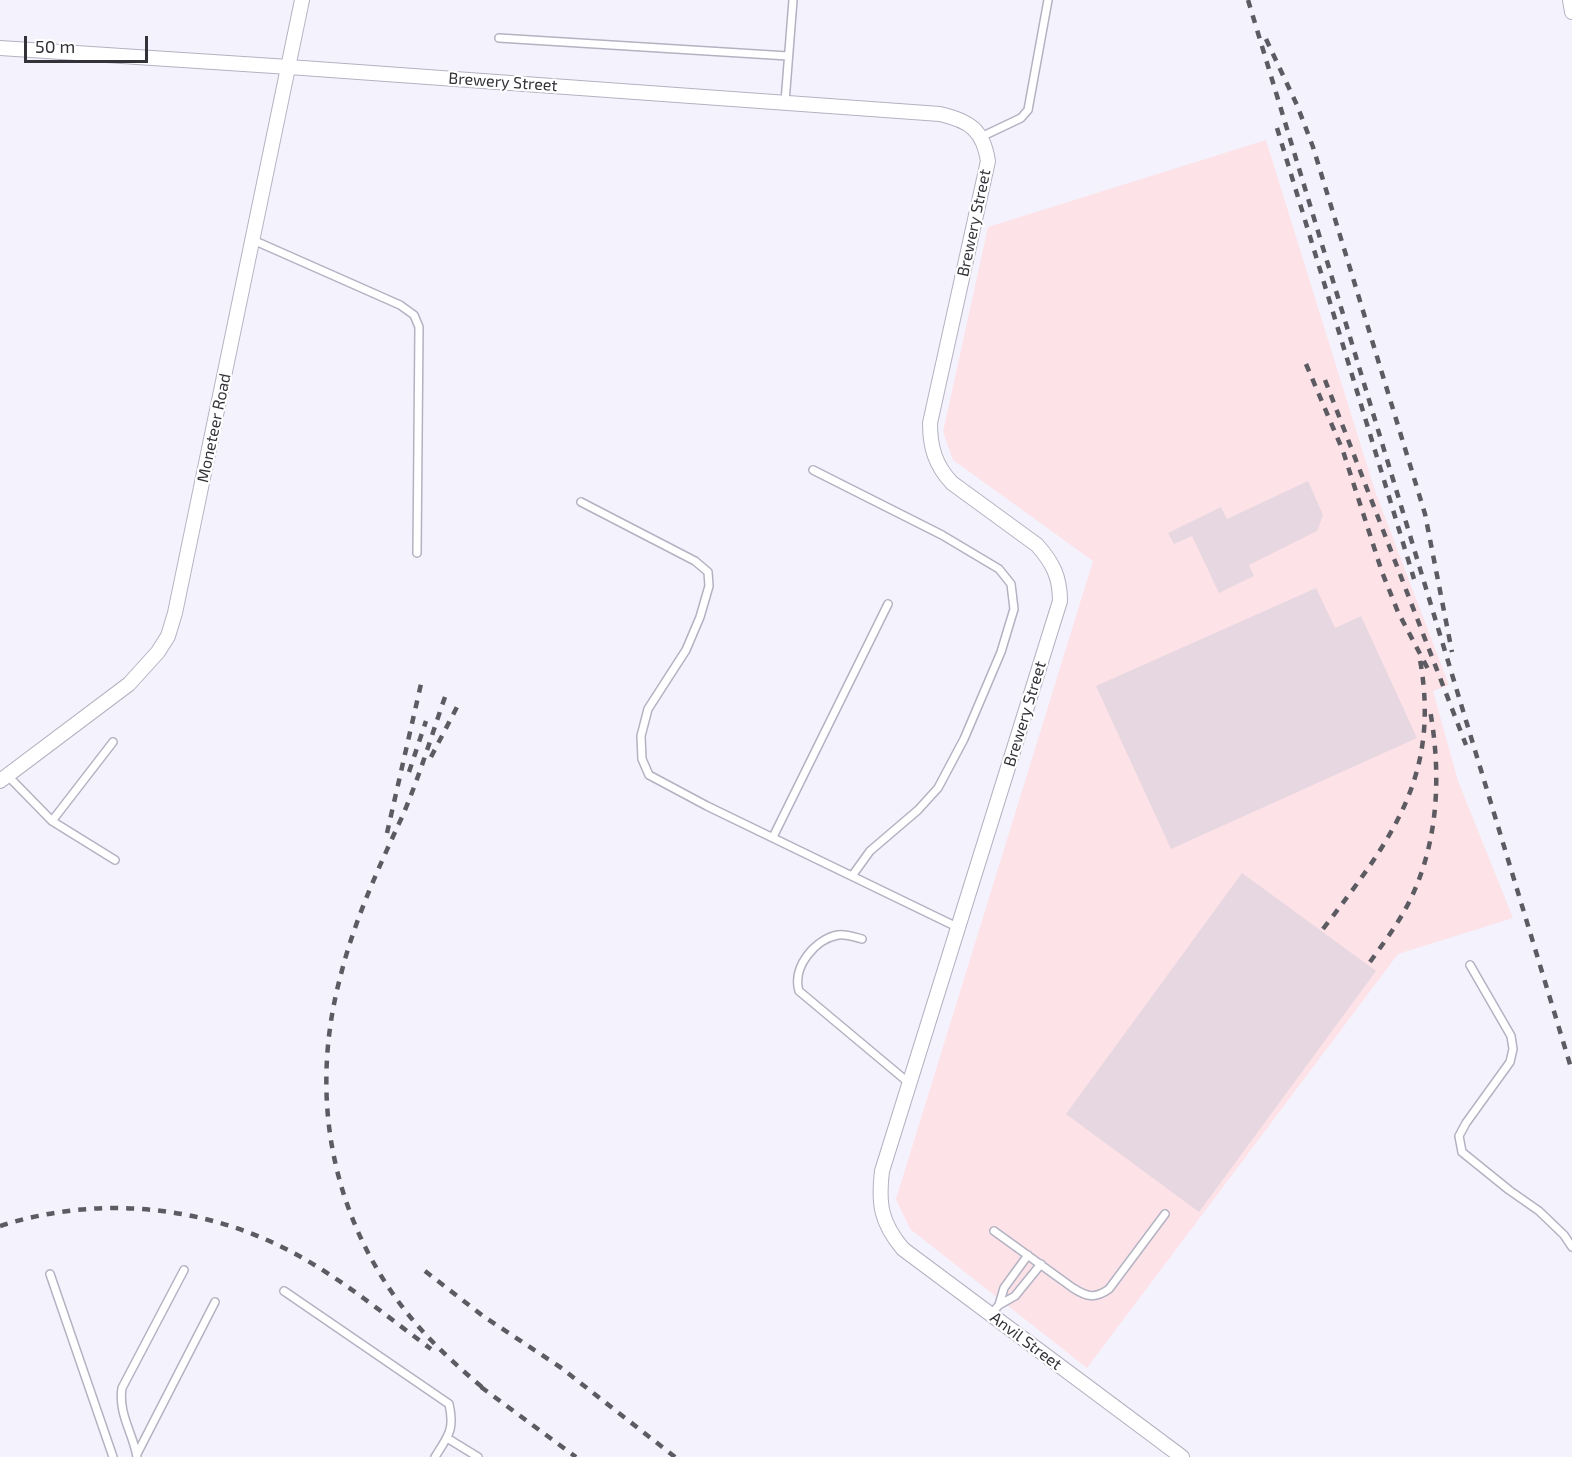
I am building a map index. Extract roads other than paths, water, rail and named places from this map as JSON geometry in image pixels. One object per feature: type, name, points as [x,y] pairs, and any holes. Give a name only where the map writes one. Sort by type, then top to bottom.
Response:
[{"type":"street","name":"Moneteer Road","points":[[4,778],[129,684],[158,652],[168,636],[178,601],[302,0]]},
{"type":"street","points":[[1570,0],[1572,12]]},
{"type":"street","name":"Brewery Street","points":[[0,48],[940,114],[965,122],[981,137],[988,161],[930,423],[930,440],[934,459],[941,472],[952,483],[1037,545],[1047,557],[1056,569],[1060,584],[1060,601],[882,1171],[879,1191],[883,1214]]},
{"type":"street","name":"Anvil Street","points":[[883,1214],[890,1233],[903,1249],[995,1310],[1182,1457]]},
{"type":"lane","points":[[784,102],[793,0]]},
{"type":"lane","points":[[981,137],[1022,118],[1028,110],[1048,0]]},
{"type":"lane","points":[[499,38],[788,56]]},
{"type":"lane","points":[[253,240],[400,305],[414,315],[419,327],[417,553]]},
{"type":"lane","points":[[813,470],[942,535],[999,569],[1011,584],[1014,609],[1001,652],[963,739],[938,788],[918,810],[870,851],[852,876]]},
{"type":"lane","points":[[580,502],[695,561],[708,572],[708,586],[700,617],[686,650],[648,710],[641,736],[642,759],[650,775],[707,806],[959,928]]},
{"type":"lane","points":[[773,837],[888,604]]},
{"type":"lane","points":[[52,821],[113,742]]},
{"type":"lane","points":[[4,778],[52,821],[115,860]]},
{"type":"lane","points":[[862,939],[841,935],[825,939],[808,954],[801,967],[796,981],[799,991],[909,1083]]},
{"type":"lane","points":[[1470,965],[1510,1036],[1513,1049],[1510,1062],[1459,1136],[1462,1152],[1539,1211],[1564,1235],[1572,1247]]},
{"type":"lane","points":[[994,1231],[1085,1296],[1099,1296],[1109,1289],[1165,1214]]},
{"type":"lane","points":[[995,1310],[1004,1288],[1028,1255]]},
{"type":"lane","points":[[995,1310],[1015,1296],[1041,1264]]},
{"type":"lane","points":[[137,1456],[122,1412],[120,1400],[122,1388],[184,1270]]},
{"type":"lane","points":[[50,1274],[113,1457]]},
{"type":"lane","points":[[284,1291],[449,1404],[453,1421],[447,1438],[435,1457]]},
{"type":"lane","points":[[137,1456],[215,1302]]},
{"type":"lane","points":[[447,1438],[478,1457]]},
{"type":"railway","points":[[1248,0],[1572,1071]]},
{"type":"railway","points":[[1266,39],[1297,105],[1313,147],[1425,514],[1452,652]]},
{"type":"railway","points":[[1277,128],[1414,579]]},
{"type":"railway","points":[[1306,364],[1343,451],[1382,572],[1398,612],[1428,669]]},
{"type":"railway","points":[[1325,380],[1466,745]]},
{"type":"railway","points":[[1323,929],[1389,836],[1416,773],[1423,739],[1425,702],[1420,660]]},
{"type":"railway","points":[[387,833],[421,684]]},
{"type":"railway","points":[[445,697],[414,787],[352,936],[331,1019],[327,1061],[327,1102],[331,1142],[340,1182],[353,1220],[371,1258],[393,1294],[425,1334],[488,1392]]},
{"type":"railway","points":[[431,757],[457,707]]},
{"type":"railway","points":[[1370,962],[1408,905],[1428,851],[1436,781],[1436,757],[1430,710]]},
{"type":"railway","points":[[409,772],[426,721]]},
{"type":"railway","points":[[0,1226],[38,1216],[76,1210],[115,1208],[154,1210],[192,1216],[229,1226],[266,1239],[318,1267],[431,1349]]},
{"type":"railway","points":[[425,1271],[483,1316],[560,1367],[675,1457]]},
{"type":"railway","points":[[481,1387],[576,1457]]}]
